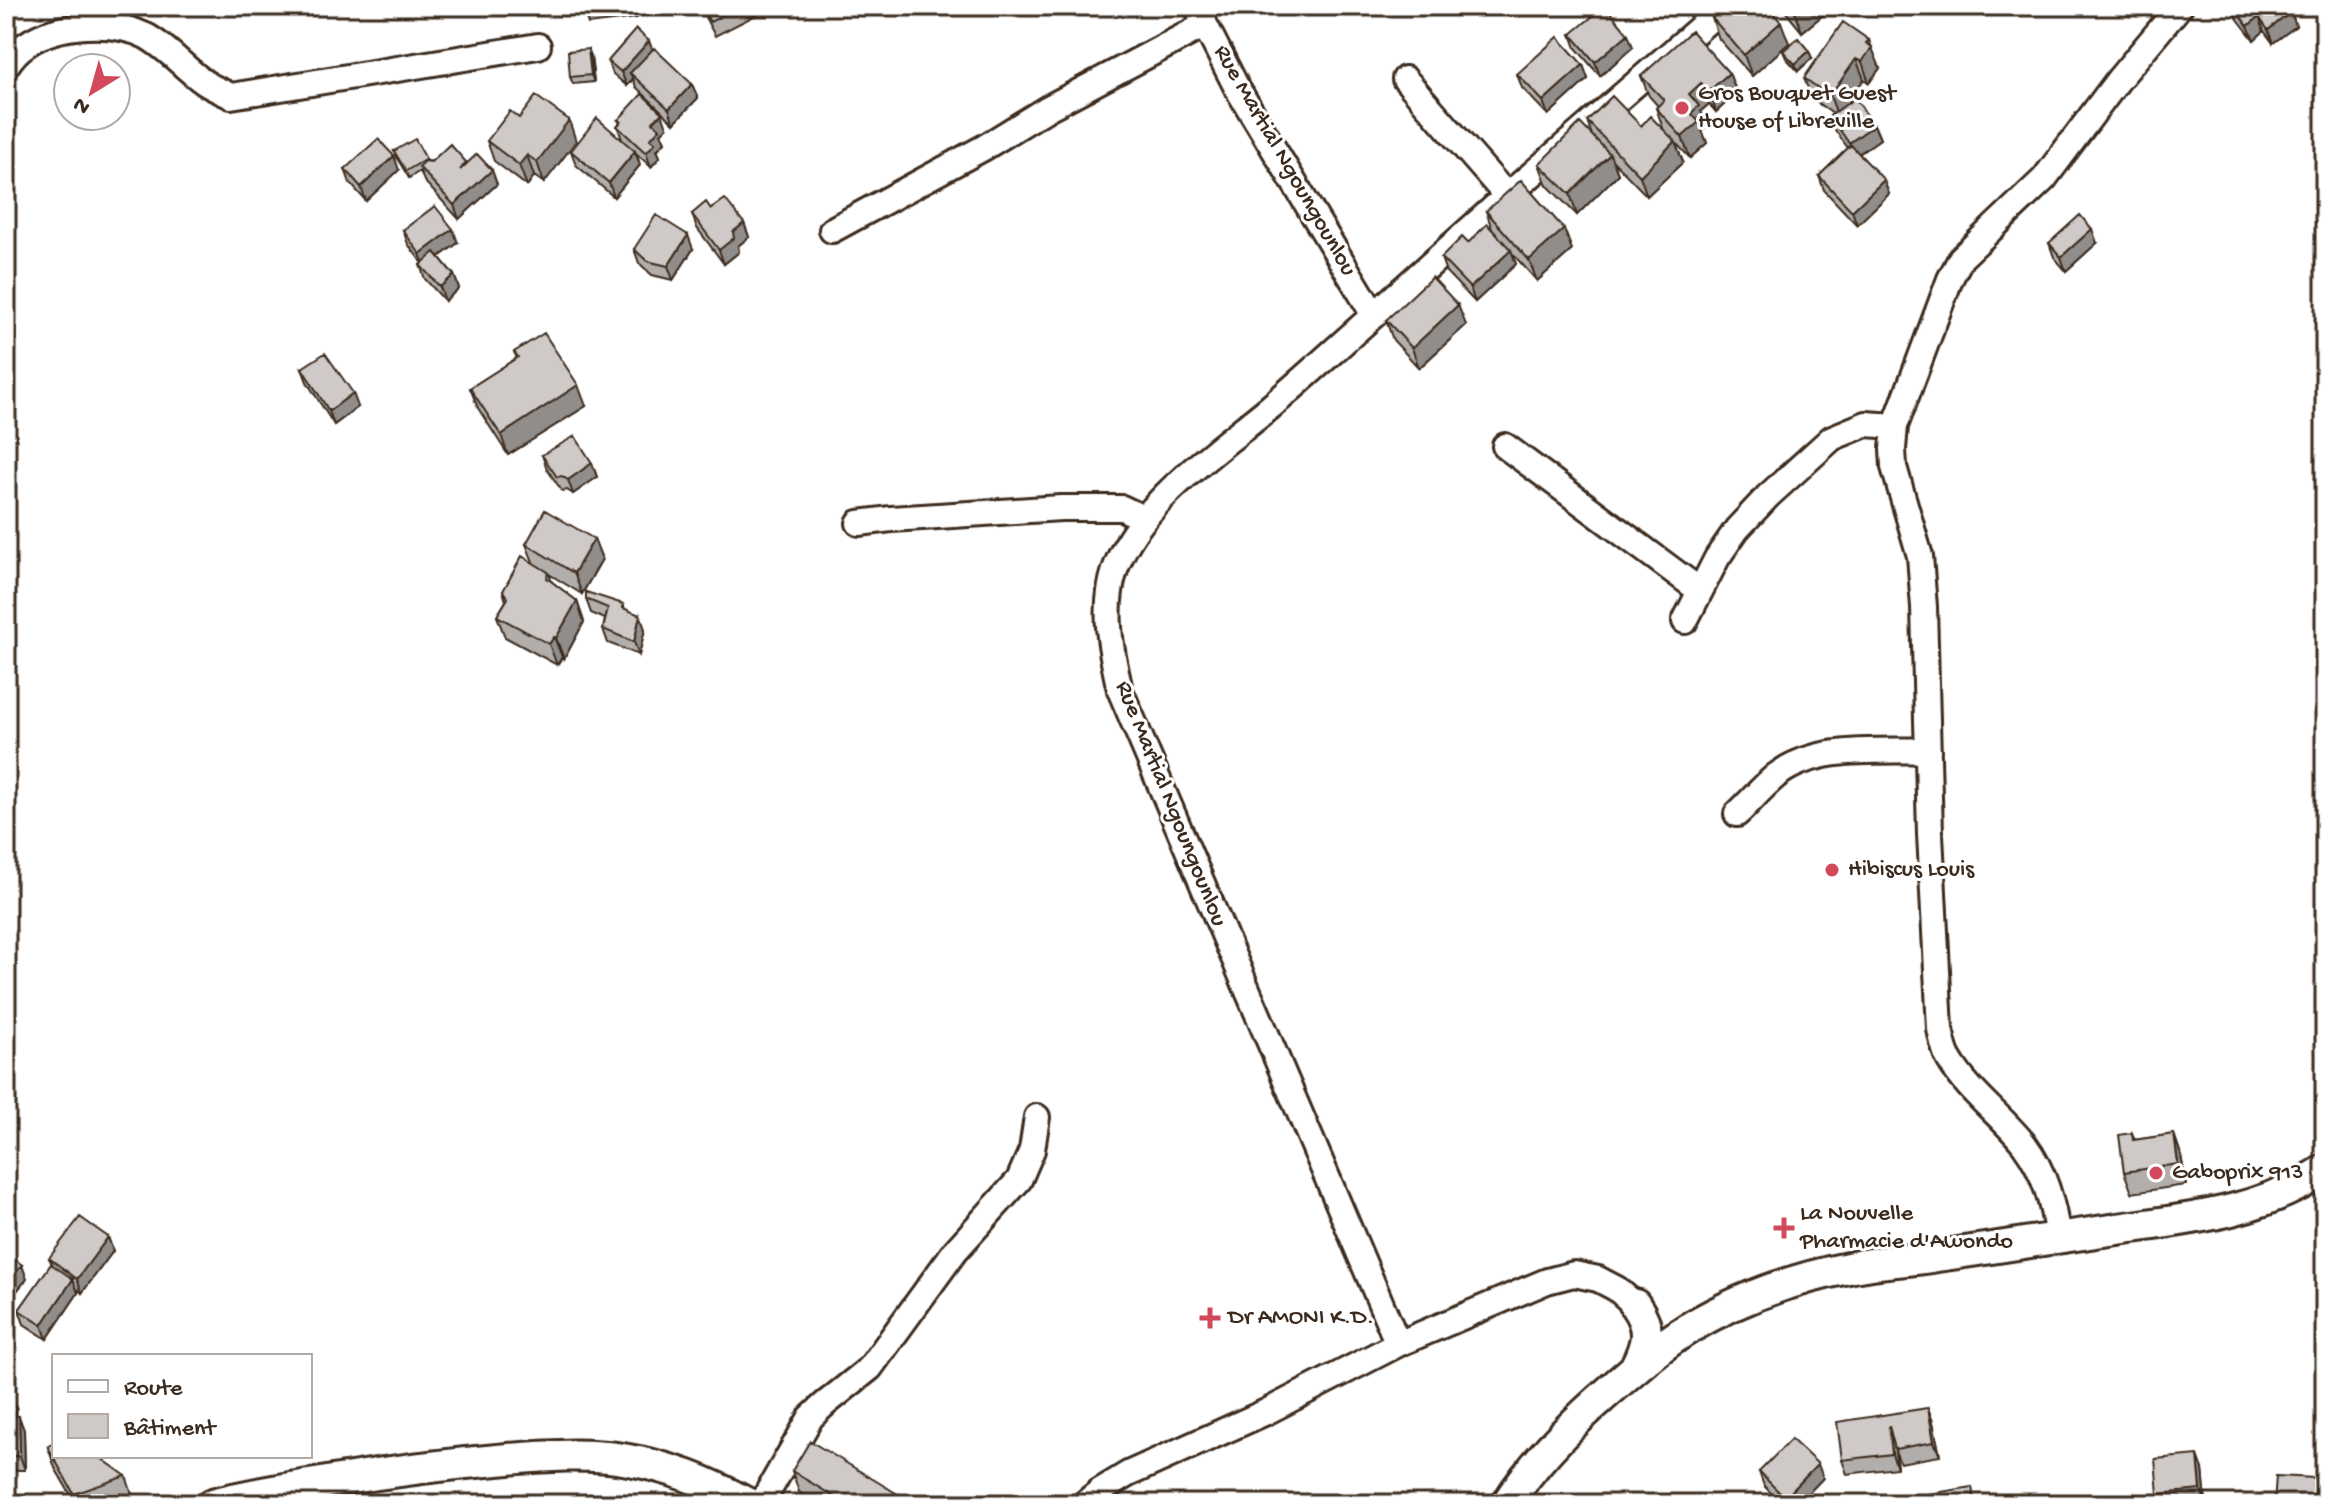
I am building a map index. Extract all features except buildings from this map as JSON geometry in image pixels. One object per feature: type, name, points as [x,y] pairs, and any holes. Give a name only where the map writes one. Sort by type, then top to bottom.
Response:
[{"type":"main road","points":[[1507,1504],[1549,1448],[1636,1366],[1692,1327],[1748,1299],[1803,1279],[1855,1266],[1935,1257],[2229,1212],[2286,1192],[2325,1170]]},
{"type":"main road","points":[[1635,1305],[1665,1323],[1692,1327]]},
{"type":"main road","points":[[1635,1305],[1643,1317],[1647,1332],[1636,1366]]},
{"type":"main road","points":[[213,1504],[431,1466],[582,1455],[623,1459],[688,1474],[748,1504]]},
{"type":"street","points":[[1374,315],[1725,6]]},
{"type":"street","points":[[2058,1238],[2052,1204],[2039,1168],[2024,1145],[1968,1084],[1948,1057],[1940,1029],[1924,607],[1920,556],[1894,467],[1895,426],[1950,279],[1961,258],[2044,179],[2119,79],[2180,6]]},
{"type":"street","points":[[832,230],[985,147],[1201,15]]},
{"type":"street","name":"Rue Martial Ngoungounlou","points":[[1201,15],[1237,88],[1374,315],[1143,518],[1114,571],[1109,640],[1120,690],[1398,1344]]},
{"type":"street","points":[[6,66],[27,44],[54,32],[84,25],[115,28],[145,36],[177,58],[205,83],[231,96],[538,46]]},
{"type":"street","points":[[1405,79],[1507,196]]},
{"type":"street","points":[[1685,621],[1717,558],[1737,529],[1768,496],[1832,438],[1866,424],[1895,426]]},
{"type":"street","points":[[1505,446],[1699,590]]},
{"type":"street","points":[[859,523],[1061,508],[1122,508],[1143,518]]},
{"type":"street","points":[[1737,814],[1778,774],[1830,753],[1928,750]]},
{"type":"street","points":[[761,1504],[811,1417],[870,1368],[955,1251],[1019,1180],[1032,1150],[1037,1117]]},
{"type":"street","points":[[1084,1504],[1128,1474],[1266,1412],[1398,1344],[1547,1281],[1574,1274],[1598,1279],[1617,1289],[1635,1305]]},
{"type":"place","name":"Gros Bouquet Guest House of Libreville","points":[[1682,108]]},
{"type":"place","name":"Hibiscus Louis","points":[[1832,870]]},
{"type":"place","name":"Gaboprix 913","points":[[2156,1173]]},
{"type":"place","name":"La Nouvelle Pharmacie d'Awondo","points":[[1784,1228]]},
{"type":"place","name":"Dr AMONI K.D.","points":[[1210,1318]]}]
